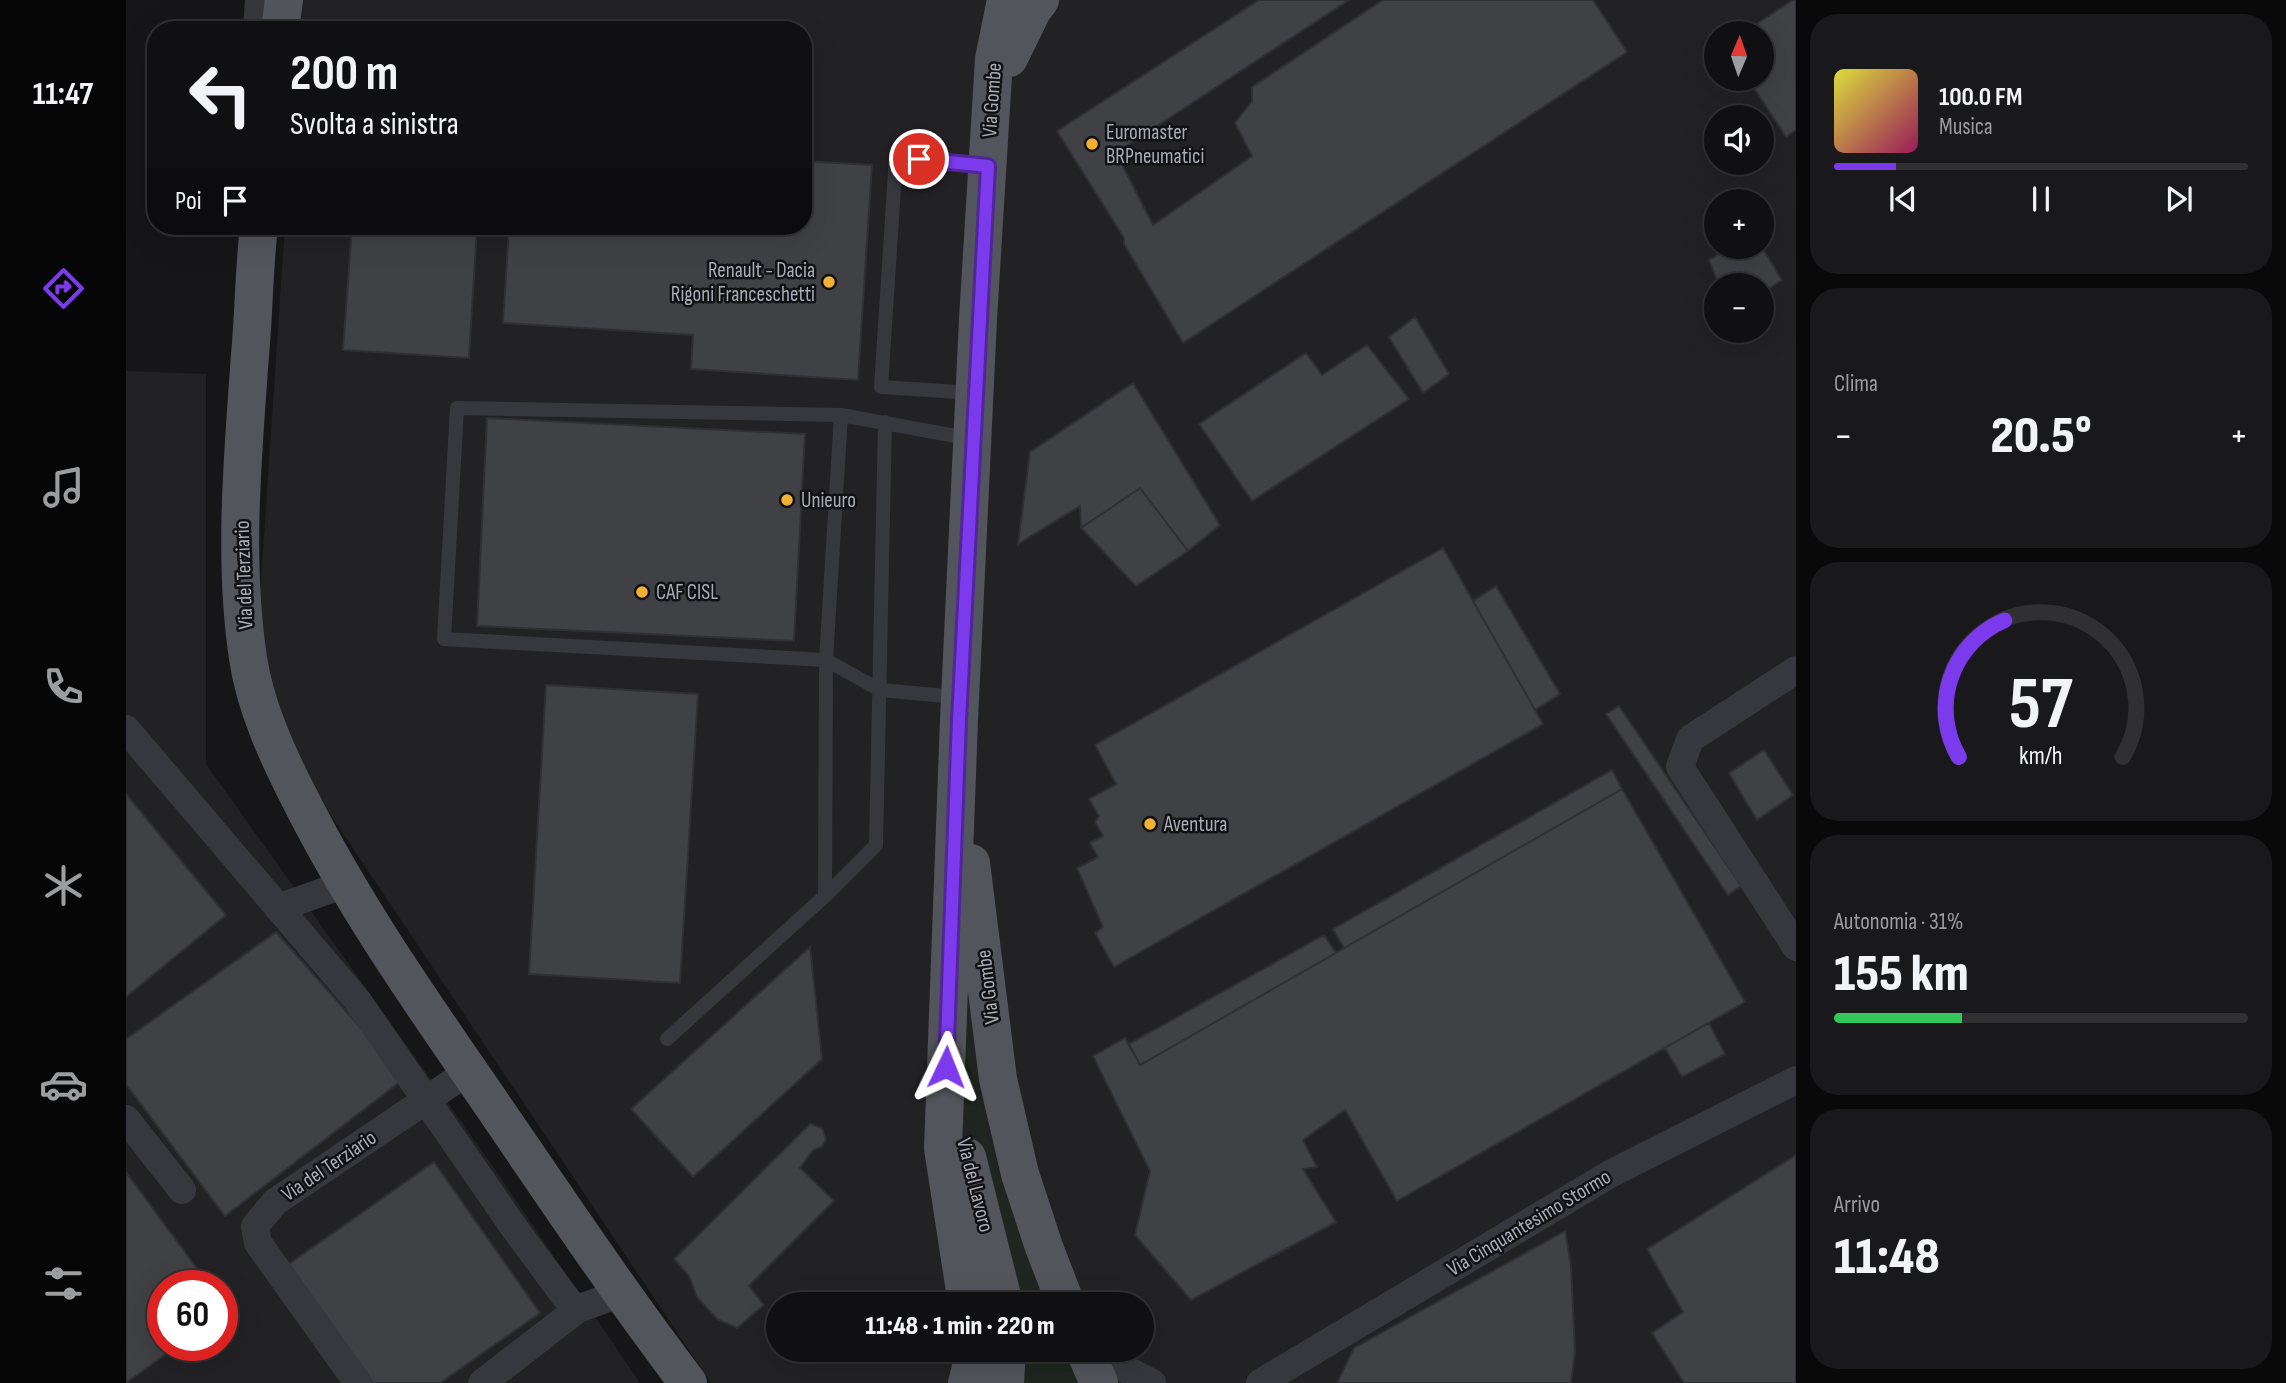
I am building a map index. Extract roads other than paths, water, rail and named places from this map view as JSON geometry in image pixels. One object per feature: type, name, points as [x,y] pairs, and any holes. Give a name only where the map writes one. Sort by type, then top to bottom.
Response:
[{"type":"main road","points":[[281,21],[284,0]]},
{"type":"main road","points":[[993,0],[994,59]]},
{"type":"main road","name":"Via Gombe","points":[[965,1292],[943,1148],[960,697],[975,393],[994,59],[1006,0]]},
{"type":"main road","points":[[992,98],[1017,39],[1040,0]]},
{"type":"main road","name":"Via del Terziario","points":[[257,235],[241,538],[248,660],[259,702],[283,765],[345,884],[469,1071],[688,1383]]},
{"type":"main road","name":"Via Gombe","points":[[957,788],[976,884],[998,1079],[1020,1174],[1061,1292]]},
{"type":"main road","name":"Via del Lavoro","points":[[946,1067],[1000,1292]]},
{"type":"main road","points":[[657,1342],[676,1383]]},
{"type":"main road","points":[[657,1342],[703,1383]]},
{"type":"main road","points":[[967,1383],[971,1362]]},
{"type":"main road","points":[[1005,1383],[1006,1362]]},
{"type":"main road","points":[[1090,1362],[1099,1383]]},
{"type":"street","points":[[258,21],[259,0]]},
{"type":"street","points":[[1796,670],[1690,739],[1680,767],[1796,947]]},
{"type":"street","points":[[126,729],[357,1000],[523,1239],[575,1310],[578,1309]]},
{"type":"street","points":[[278,908],[345,884]]},
{"type":"street","name":"Via del Terziario","points":[[358,1383],[258,1243],[255,1226],[275,1202],[469,1071]]},
{"type":"street","name":"Via Cinquantesimo Stormo","points":[[1258,1381],[1306,1357],[1610,1174],[1796,1080]]},
{"type":"street","points":[[126,1119],[182,1190]]},
{"type":"street","points":[[1044,1247],[1073,1292]]},
{"type":"street","points":[[482,1383],[578,1309],[624,1293]]},
{"type":"street","points":[[1120,1362],[1125,1368],[1152,1383]]},
{"type":"lane","points":[[975,393],[881,387],[896,157],[988,166]]},
{"type":"lane","points":[[960,697],[880,690],[827,660],[444,639],[457,408],[841,415],[974,439]]},
{"type":"lane","points":[[825,897],[827,660],[841,415]]},
{"type":"lane","points":[[667,1039],[825,897],[876,845],[886,422]]},
{"type":"place","name":"Euromaster BRPneumatici","points":[[1092,144]]},
{"type":"place","name":"Renault - Dacia Rigoni Franceschetti","points":[[829,282]]},
{"type":"place","name":"Unieuro","points":[[787,500]]},
{"type":"place","name":"CAF CISL","points":[[642,592]]},
{"type":"place","name":"Aventura","points":[[1150,824]]}]
